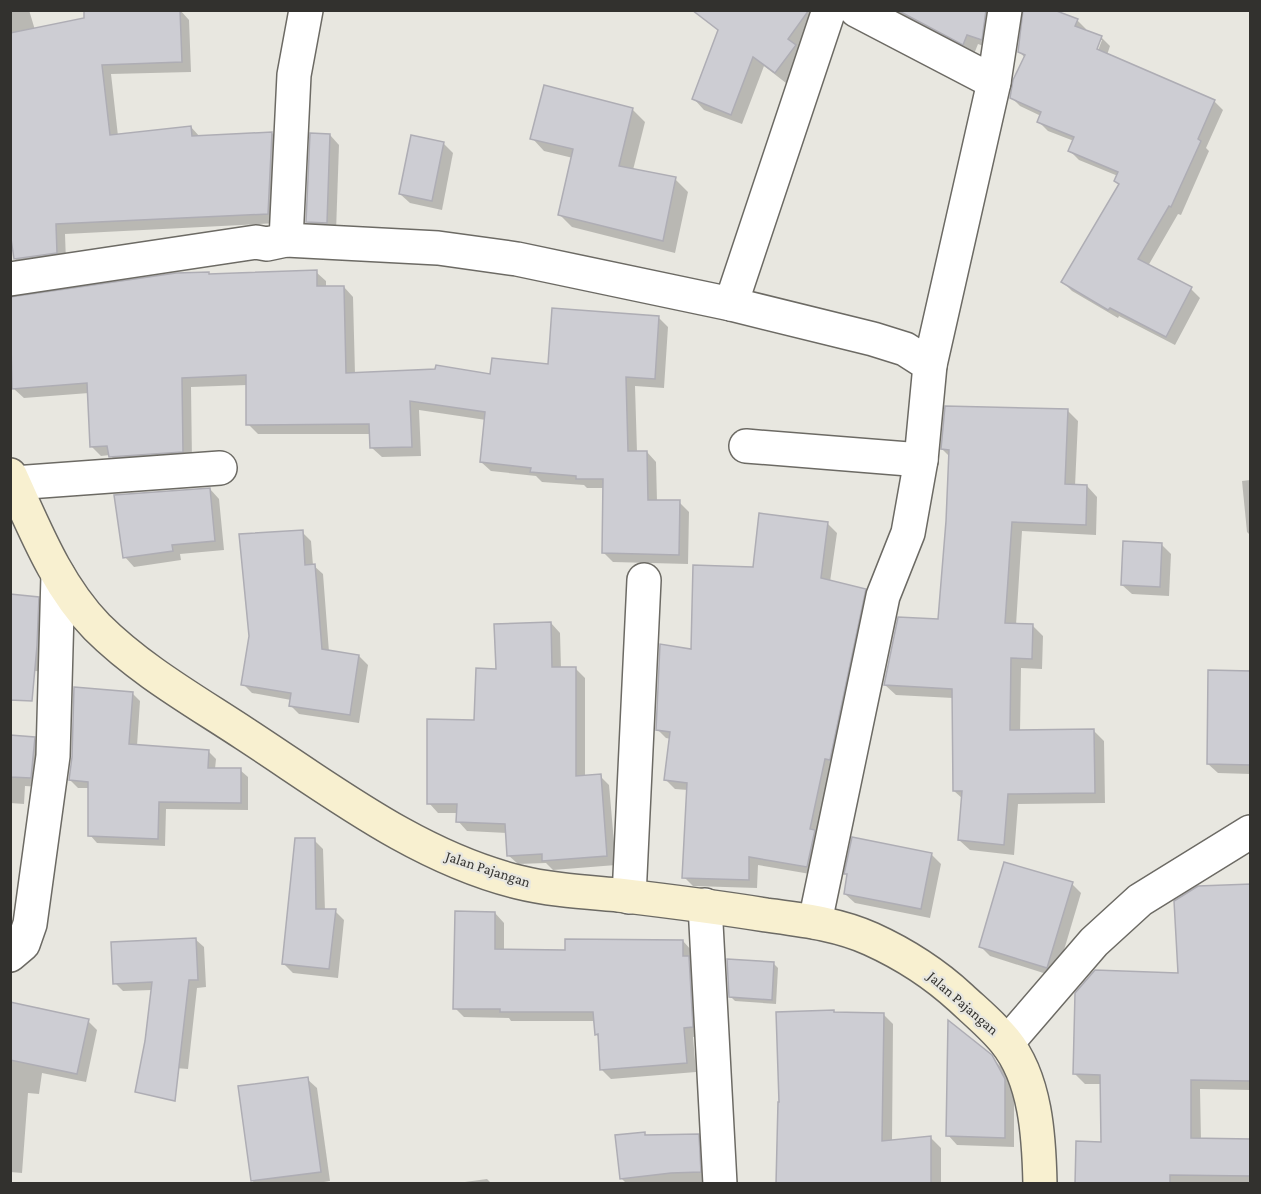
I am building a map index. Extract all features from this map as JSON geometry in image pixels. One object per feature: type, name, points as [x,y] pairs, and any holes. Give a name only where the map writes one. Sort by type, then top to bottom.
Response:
[{"type":"main road","name":"Jalan Pajangan","points":[[12,479],[58,575],[97,626],[125,652],[157,676],[420,845],[466,865],[518,882],[566,890],[705,905],[815,922],[869,938],[910,959],[945,984],[1007,1043],[1019,1065],[1033,1107],[1038,1140],[1040,1184]]},
{"type":"street","points":[[286,240],[294,75],[306,10]]},
{"type":"street","points":[[731,304],[829,10]]},
{"type":"street","points":[[856,10],[994,82]]},
{"type":"street","points":[[815,922],[883,596],[908,533],[921,460],[930,365],[994,82],[1005,10]]},
{"type":"street","points":[[10,279],[206,248],[286,240],[438,248],[517,259],[731,304],[873,339],[905,349],[930,365]]},
{"type":"street","points":[[746,446],[921,460]]},
{"type":"street","points":[[12,479],[220,468]]},
{"type":"street","points":[[10,955],[23,944],[30,924],[52,756],[58,575]]},
{"type":"street","points":[[629,897],[644,580]]},
{"type":"street","points":[[1007,1043],[1094,942],[1140,900],[1251,832]]},
{"type":"street","points":[[705,905],[720,1184]]},
{"type":"building","points":[[84,10],[180,10],[182,62],[102,65],[110,135],[191,126],[192,136],[272,132],[268,214],[56,224],[57,253],[14,259],[10,232],[10,33],[84,18]]},
{"type":"building","points":[[692,10],[809,10],[788,39],[796,45],[775,73],[753,57],[731,115],[692,99],[718,30]]},
{"type":"building","points":[[897,10],[986,10],[982,40],[967,35],[963,45]]},
{"type":"building","points":[[1023,10],[1054,10],[1078,19],[1075,26],[1102,36],[1097,49],[1215,100],[1198,139],[1201,141],[1171,207],[1169,206],[1138,259],[1192,287],[1166,337],[1110,308],[1108,310],[1061,282],[1119,184],[1114,181],[1118,172],[1068,151],[1074,137],[1037,122],[1041,112],[1010,98],[1013,80],[1025,55],[1018,52]]},
{"type":"building","points":[[544,85],[633,108],[619,166],[676,177],[663,241],[558,215],[573,149],[530,139]]},
{"type":"building","points":[[310,133],[330,134],[327,223],[306,222]]},
{"type":"building","points":[[411,135],[444,142],[432,201],[399,194]]},
{"type":"building","points":[[317,270],[317,286],[344,286],[346,373],[435,369],[436,365],[490,374],[492,358],[548,364],[552,308],[659,316],[655,379],[626,377],[628,451],[647,451],[648,500],[680,500],[679,555],[602,553],[603,479],[576,479],[576,476],[530,472],[531,468],[480,462],[485,412],[410,401],[412,447],[370,448],[369,424],[246,425],[246,375],[182,378],[183,452],[109,457],[107,446],[90,447],[87,383],[12,389],[10,297],[176,273]]},
{"type":"building","points":[[945,406],[1068,409],[1065,484],[1087,485],[1086,525],[1012,522],[1005,623],[1033,624],[1032,659],[1011,658],[1010,730],[1094,729],[1095,793],[1008,794],[1004,845],[958,840],[962,791],[953,791],[952,689],[884,685],[898,617],[938,619],[949,450],[941,449]]},
{"type":"building","points":[[210,488],[215,541],[172,545],[173,551],[123,558],[114,495]]},
{"type":"building","points":[[759,513],[828,522],[821,578],[866,589],[830,760],[825,759],[810,829],[815,830],[807,867],[749,857],[749,880],[682,878],[687,783],[664,780],[670,732],[656,730],[660,644],[691,649],[693,565],[753,567]]},
{"type":"building","points":[[303,530],[305,565],[315,564],[322,649],[359,655],[350,715],[289,706],[291,693],[241,685],[249,636],[239,534]]},
{"type":"building","points":[[1123,541],[1162,543],[1160,587],[1121,585]]},
{"type":"building","points":[[10,594],[39,597],[32,701],[10,700]]},
{"type":"building","points":[[551,622],[552,667],[576,667],[576,776],[601,774],[607,856],[542,861],[542,854],[507,856],[505,824],[456,822],[457,804],[427,804],[427,719],[474,720],[476,668],[496,669],[494,624]]},
{"type":"building","points":[[1208,670],[1251,671],[1251,765],[1207,764]]},
{"type":"building","points":[[74,687],[133,692],[129,744],[209,750],[208,768],[241,768],[241,803],[159,802],[158,839],[88,836],[88,782],[69,780]]},
{"type":"building","points":[[10,735],[35,737],[31,778],[10,777]]},
{"type":"building","points":[[852,837],[932,853],[921,909],[844,894],[847,874],[844,874]]},
{"type":"building","points":[[295,838],[315,838],[316,909],[336,909],[329,969],[282,964]]},
{"type":"building","points":[[1004,862],[1073,882],[1047,968],[979,947]]},
{"type":"building","points":[[1251,884],[1251,1081],[1191,1080],[1191,1138],[1251,1139],[1251,1176],[1170,1175],[1170,1184],[1075,1184],[1076,1141],[1101,1142],[1100,1075],[1073,1074],[1075,993],[1095,970],[1178,973],[1174,901],[1198,886]]},
{"type":"building","points":[[455,911],[495,912],[495,949],[565,950],[565,939],[683,940],[683,956],[689,956],[693,1027],[684,1028],[687,1063],[600,1070],[598,1034],[595,1035],[593,1012],[500,1012],[500,1009],[453,1009]]},
{"type":"building","points":[[196,938],[198,980],[189,980],[175,1101],[135,1092],[145,1041],[152,982],[113,984],[111,942]]},
{"type":"building","points":[[727,959],[774,962],[772,1000],[729,997]]},
{"type":"building","points":[[10,1002],[89,1019],[77,1074],[10,1060]]},
{"type":"building","points":[[834,1010],[834,1012],[884,1013],[882,1141],[931,1136],[931,1184],[776,1184],[779,1102],[776,1012]]},
{"type":"building","points":[[948,1020],[992,1055],[1005,1079],[1005,1138],[946,1136]]},
{"type":"building","points":[[308,1077],[321,1172],[251,1181],[238,1086]]},
{"type":"building","points":[[645,1132],[645,1135],[699,1134],[701,1172],[620,1179],[615,1135]]}]
